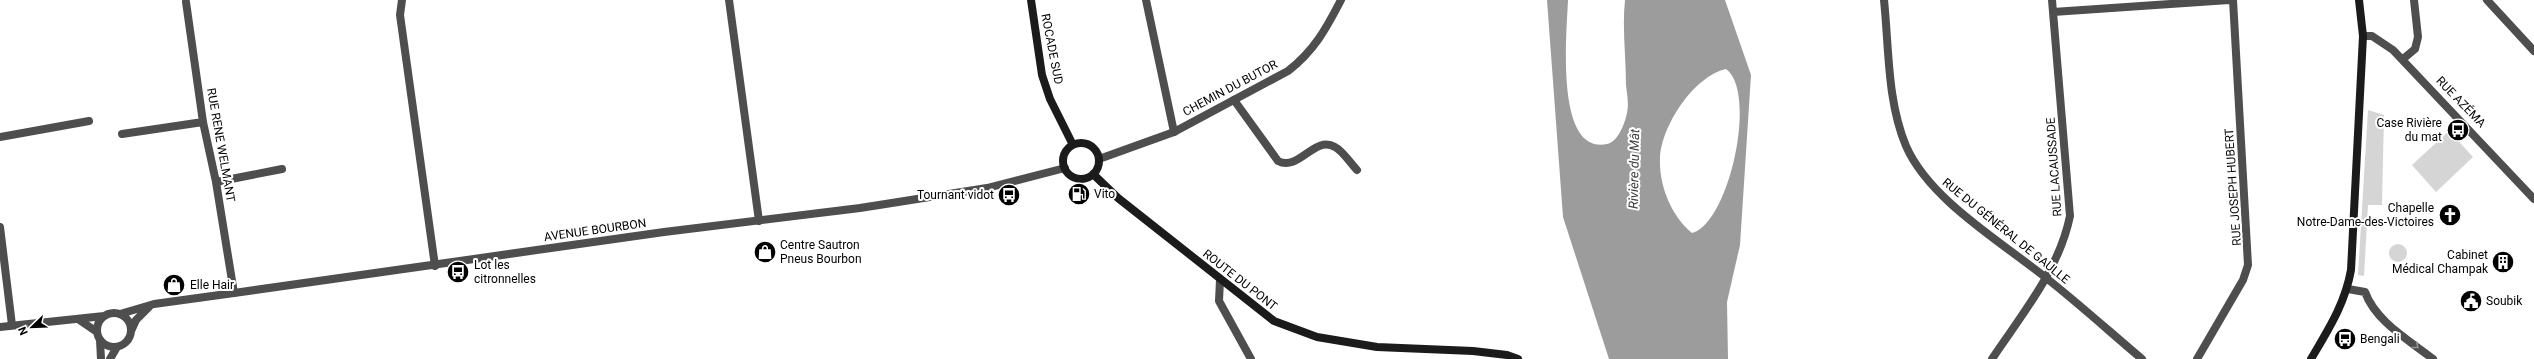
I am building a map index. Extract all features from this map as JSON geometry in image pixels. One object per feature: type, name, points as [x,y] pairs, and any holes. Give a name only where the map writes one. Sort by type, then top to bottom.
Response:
[{"type":"main road","name":"ROCADE SUD","points":[[1031,0],[1042,75],[1050,99],[1073,145]]},
{"type":"main road","points":[[2311,359],[2338,315],[2348,289],[2351,270],[2363,36],[2359,0]]},
{"type":"main road","points":[[1089,144],[1094,148],[1099,158],[1099,164],[1093,174],[1088,177],[1078,178],[1065,168],[1065,153],[1073,145],[1089,144]]},
{"type":"main road","name":"ROUTE DU PONT","points":[[1093,174],[1118,198],[1220,280],[1274,321],[1318,337],[1377,347],[1473,351],[1507,355],[1518,359]]},
{"type":"street","points":[[729,0],[759,221]]},
{"type":"street","points":[[1146,0],[1174,132]]},
{"type":"street","name":"CHEMIN DU BUTOR","points":[[1099,158],[1174,132],[1288,71],[1301,61],[1324,34],[1340,0]]},
{"type":"street","name":"RUE DU GÉNÉRAL DE GAULLE","points":[[1884,0],[1897,116],[1906,145],[1920,171],[1938,193],[2047,279],[2142,359]]},
{"type":"street","name":"RUE LACAUSSADE","points":[[1992,359],[2047,279],[2068,230],[2070,216],[2052,0]]},
{"type":"street","points":[[2053,12],[2229,0]]},
{"type":"street","name":"RUE JOSEPH HUBERT","points":[[2197,359],[2243,280],[2248,265],[2233,0]]},
{"type":"street","points":[[2403,59],[2415,49],[2418,37],[2414,0]]},
{"type":"street","points":[[2487,0],[2534,51]]},
{"type":"street","points":[[402,1],[400,15],[435,266]]},
{"type":"street","name":"RUE RENE WELMANT","points":[[186,2],[203,122],[216,182],[234,293]]},
{"type":"street","name":"RUE AZÉMA","points":[[2363,36],[2372,36],[2382,41],[2403,59],[2534,199]]},
{"type":"street","points":[[1234,100],[1278,161],[1284,165],[1291,164],[1319,146],[1327,144],[1336,147],[1357,170]]},
{"type":"street","points":[[0,137],[90,121]]},
{"type":"street","points":[[122,134],[203,122]]},
{"type":"street","name":"AVENUE BOURBON","points":[[120,314],[149,306],[234,293],[987,188],[1065,168]]},
{"type":"street","points":[[216,182],[282,169]]},
{"type":"street","points":[[0,227],[12,325]]},
{"type":"street","points":[[1220,280],[1219,301],[1251,359]]},
{"type":"street","points":[[2348,289],[2365,292],[2369,304],[2378,316],[2433,359]]},
{"type":"street","points":[[110,359],[117,347],[126,342],[136,320],[149,306]]},
{"type":"street","points":[[0,327],[70,318],[78,319],[120,314],[129,321],[131,332]]},
{"type":"street","points":[[101,359],[98,324],[104,316]]},
{"type":"street","points":[[78,319],[110,346],[117,347]]},
{"type":"shaded area","points":[[2368,110],[2384,115],[2382,205],[2368,205],[2364,276],[2358,275]]},
{"type":"shaded area","points":[[2449,131],[2473,157],[2436,192],[2412,165]]},
{"type":"shaded area","points":[[2398,244],[2404,247],[2407,253],[2404,259],[2398,262],[2392,259],[2389,253],[2392,247]]},
{"type":"water","name":"Rivière du Mât","points":[[1547,0],[1568,0],[1566,37],[1567,87],[1571,111],[1578,130],[1590,142],[1607,144],[1611,143],[1618,136],[1625,122],[1628,110],[1624,32],[1625,0],[1725,0],[1751,75],[1740,245],[1727,302],[1728,359],[1609,359],[1563,217]],"holes":[[[1726,69],[1735,82],[1739,103],[1739,129],[1735,156],[1727,183],[1717,207],[1705,224],[1692,233],[1672,209],[1664,189],[1660,169],[1662,146],[1666,132],[1681,104],[1702,81]]]},
{"type":"place","name":"Case Rivière du mat","points":[[2458,130]]},
{"type":"place","name":"Vito","points":[[1079,194]]},
{"type":"place","name":"Tournant vidot","points":[[1009,195]]},
{"type":"place","name":"Chapelle Notre-Dame-des-Victoires","points":[[2450,215]]},
{"type":"place","name":"Centre Sautron Pneus Bourbon","points":[[765,252]]},
{"type":"place","name":"Cabinet Médical Champak","points":[[2503,262]]},
{"type":"place","name":"Lot les citronnelles","points":[[458,272]]},
{"type":"place","name":"Elle Hair","points":[[174,285]]},
{"type":"place","name":"Soubik","points":[[2471,301]]},
{"type":"place","name":"Bengali","points":[[2345,339]]}]
